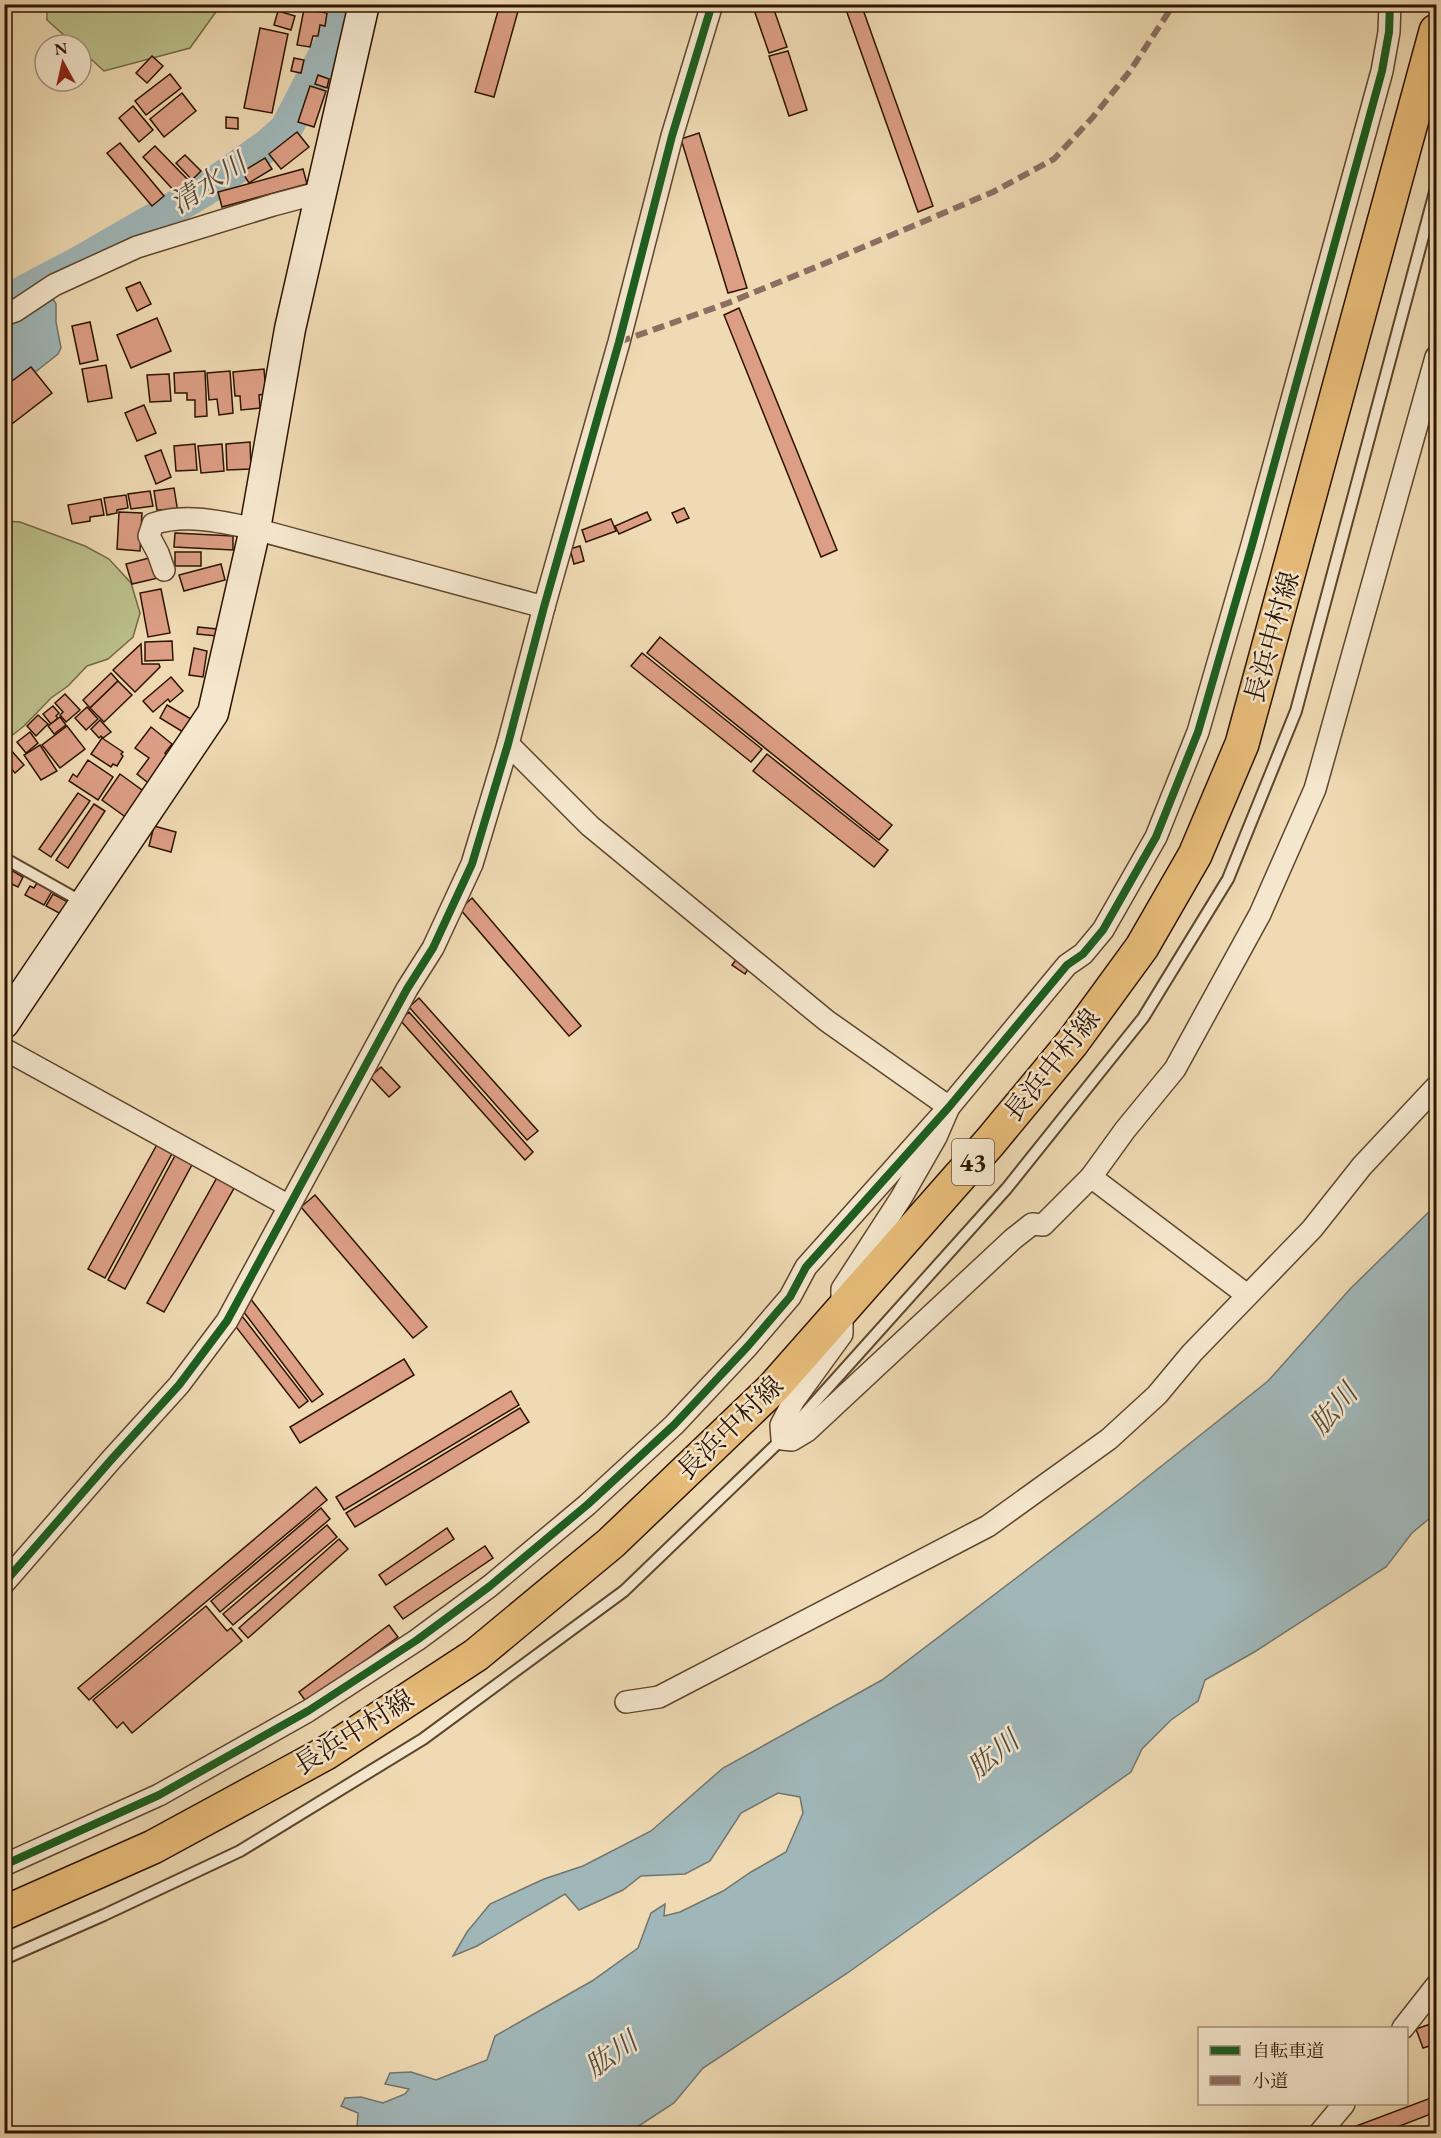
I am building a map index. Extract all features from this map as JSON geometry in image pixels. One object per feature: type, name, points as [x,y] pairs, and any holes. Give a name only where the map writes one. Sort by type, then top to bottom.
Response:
[{"type":"main road","name":"長浜中村線","points":[[4,1913],[153,1847],[326,1753],[476,1655],[611,1543],[773,1388],[990,1142],[1072,1043],[1142,947],[1194,855],[1242,744],[1437,31]]},
{"type":"street","points":[[4,1023],[213,713],[255,530],[290,329],[364,4]]},
{"type":"street","points":[[4,1583],[186,1376],[227,1321],[407,989],[433,948],[455,903],[472,864],[508,744],[619,342],[672,136],[712,4]]},
{"type":"street","points":[[4,1865],[159,1795],[308,1711],[417,1640],[490,1586],[587,1505],[674,1425],[762,1330],[790,1297],[806,1267],[949,1107],[1067,965],[1083,954],[1102,930],[1156,837],[1198,732],[1252,545],[1382,71],[1389,32],[1390,4]]},
{"type":"street","points":[[4,315],[15,311],[54,285],[137,247],[322,192]]},
{"type":"street","points":[[949,1107],[936,1137],[901,1198],[842,1289],[842,1334],[794,1400],[781,1425],[782,1439],[792,1440],[807,1431],[1013,1239],[1032,1224],[1043,1224],[1091,1177],[1125,1130],[1175,1069],[1260,914],[1315,789],[1437,357]]},
{"type":"street","points":[[164,570],[149,536],[153,524],[167,519],[193,520],[231,524],[544,607]]},
{"type":"street","points":[[508,744],[590,826],[726,938],[827,1021],[949,1107]]},
{"type":"street","points":[[4,1049],[289,1206]]},
{"type":"street","points":[[626,1702],[659,1697],[988,1526],[1109,1439],[1157,1395],[1192,1353],[1312,1229],[1362,1166],[1437,1087]]},
{"type":"street","points":[[1091,1177],[1247,1295]]},
{"type":"street","points":[[1404,2027],[1437,1986]]},
{"type":"street","points":[[1319,2133],[1342,2105]]},
{"type":"lane","points":[[4,1959],[240,1851],[423,1739],[624,1591],[782,1439],[1014,1179],[1143,1018],[1228,879],[1296,711],[1437,188]]},
{"type":"lane","points":[[4,858],[84,903]]},
{"type":"green space","points":[[217,4],[218,9],[190,48],[104,71],[93,61],[93,33],[62,33],[47,20],[47,5]]},
{"type":"green space","points":[[5,521],[20,522],[85,546],[109,559],[131,583],[140,613],[133,637],[108,659],[87,666],[68,686],[51,698],[24,726],[5,741]]},
{"type":"water","points":[[53,299],[56,304],[56,322],[61,348],[58,354],[5,396],[5,325],[21,320]]},
{"type":"water","name":"肱川","points":[[1436,1205],[1436,1513],[1412,1533],[1386,1567],[1256,1651],[1205,1680],[1198,1701],[1171,1720],[1142,1749],[1131,1772],[846,1974],[703,2068],[674,2103],[626,2134],[344,2133],[357,2128],[358,2113],[341,2106],[345,2098],[361,2097],[383,2103],[405,2094],[409,2089],[385,2084],[390,2073],[411,2072],[436,2080],[487,2060],[495,2036],[592,1981],[638,1948],[651,1913],[665,1904],[664,1916],[680,1912],[723,1891],[786,1852],[803,1813],[800,1797],[778,1793],[741,1813],[710,1861],[685,1874],[641,1876],[623,1890],[579,1910],[565,1894],[477,1946],[453,1956],[467,1932],[490,1904],[544,1879],[583,1866],[651,1831],[723,1768],[882,1680],[1124,1496],[1268,1381],[1350,1289]]},
{"type":"building","points":[[500,4],[520,4],[494,97],[475,92]]},
{"type":"building","points":[[752,4],[772,4],[787,47],[769,53]]},
{"type":"building","points":[[844,4],[861,4],[933,206],[918,212]]},
{"type":"building","points":[[304,9],[327,13],[325,26],[320,25],[318,36],[313,36],[310,47],[297,45]]},
{"type":"building","points":[[278,11],[295,16],[291,30],[274,25]]},
{"type":"building","points":[[260,28],[288,34],[272,113],[244,108]]},
{"type":"building","points":[[788,51],[807,110],[789,116],[769,56]]},
{"type":"building","points":[[152,56],[163,66],[147,83],[136,73]]},
{"type":"building","points":[[294,58],[304,60],[301,73],[291,71]]},
{"type":"building","points":[[170,74],[181,88],[146,115],[135,101]]},
{"type":"building","points":[[318,75],[329,79],[327,88],[315,84]]},
{"type":"building","points":[[310,86],[326,91],[314,127],[298,122]]},
{"type":"building","points":[[182,93],[196,111],[164,137],[150,119]]},
{"type":"building","points":[[133,106],[153,130],[139,142],[119,118]]},
{"type":"building","points":[[226,117],[238,118],[238,129],[226,128]]},
{"type":"building","points":[[297,132],[309,147],[281,169],[269,154]]},
{"type":"building","points":[[699,133],[747,288],[728,293],[681,139]]},
{"type":"building","points":[[120,143],[164,196],[152,206],[107,153]]},
{"type":"building","points":[[155,146],[190,182],[177,194],[143,157]]},
{"type":"building","points":[[185,155],[201,171],[192,180],[176,163]]},
{"type":"building","points":[[265,158],[272,169],[249,183],[242,172]]},
{"type":"building","points":[[303,169],[307,184],[222,207],[218,192]]},
{"type":"building","points":[[140,282],[151,304],[137,311],[126,288]]},
{"type":"building","points":[[739,308],[837,550],[821,557],[724,315]]},
{"type":"building","points":[[157,318],[171,351],[131,368],[117,335]]},
{"type":"building","points":[[90,322],[98,360],[80,364],[72,326]]},
{"type":"building","points":[[106,365],[112,398],[88,402],[82,369]]},
{"type":"building","points":[[31,367],[52,393],[4,430],[4,387]]},
{"type":"building","points":[[264,369],[266,394],[259,395],[260,408],[241,410],[240,396],[235,396],[233,372]]},
{"type":"building","points":[[205,371],[207,416],[195,417],[195,400],[187,400],[187,393],[175,393],[174,373]]},
{"type":"building","points":[[230,371],[233,413],[219,415],[217,399],[209,400],[207,373]]},
{"type":"building","points":[[169,374],[171,401],[150,402],[147,375]]},
{"type":"building","points":[[144,405],[156,433],[137,441],[125,413]]},
{"type":"building","points":[[250,442],[251,469],[227,470],[226,444]]},
{"type":"building","points":[[195,444],[197,470],[176,471],[174,446]]},
{"type":"building","points":[[222,444],[224,471],[201,473],[198,446]]},
{"type":"building","points":[[161,450],[171,477],[156,484],[145,456]]},
{"type":"building","points":[[174,488],[178,513],[162,515],[162,510],[157,510],[154,491]]},
{"type":"building","points":[[150,491],[153,506],[131,509],[128,494]]},
{"type":"building","points":[[126,495],[128,508],[107,515],[104,498]]},
{"type":"building","points":[[101,499],[104,515],[90,517],[90,521],[72,524],[68,505]]},
{"type":"building","points":[[684,508],[689,518],[677,523],[672,513]]},
{"type":"building","points":[[119,512],[142,513],[140,551],[117,549]]},
{"type":"building","points":[[647,512],[651,520],[619,534],[615,526]]},
{"type":"building","points":[[611,519],[616,531],[586,542],[582,530]]},
{"type":"building","points":[[175,533],[233,536],[233,550],[174,547]]},
{"type":"building","points":[[580,546],[584,561],[574,564],[570,549]]},
{"type":"building","points":[[175,552],[201,552],[201,566],[175,566]]},
{"type":"building","points":[[153,557],[158,578],[132,584],[126,564]]},
{"type":"building","points":[[221,564],[225,580],[184,591],[179,575]]},
{"type":"building","points":[[161,589],[170,633],[148,637],[140,593]]},
{"type":"building","points":[[198,627],[217,629],[217,636],[197,634]]},
{"type":"building","points":[[660,637],[892,825],[879,840],[647,653]]},
{"type":"building","points":[[172,641],[173,660],[145,661],[145,642]]},
{"type":"building","points":[[141,644],[142,664],[159,664],[160,667],[135,692],[113,670]]},
{"type":"building","points":[[194,648],[207,651],[203,677],[189,675]]},
{"type":"building","points":[[642,653],[762,749],[751,762],[631,666]]},
{"type":"building","points":[[111,673],[118,681],[90,708],[83,700]]},
{"type":"building","points":[[171,677],[183,691],[170,702],[168,699],[153,712],[143,701]]},
{"type":"building","points":[[118,681],[132,695],[104,722],[90,708]]},
{"type":"building","points":[[65,694],[80,710],[66,722],[60,715],[63,712],[55,703]]},
{"type":"building","points":[[167,705],[191,719],[183,732],[160,718]]},
{"type":"building","points":[[53,706],[59,713],[56,716],[58,718],[51,724],[43,714]]},
{"type":"building","points":[[87,707],[98,719],[86,730],[75,718]]},
{"type":"building","points":[[38,715],[48,724],[36,736],[27,726]]},
{"type":"building","points":[[60,717],[66,725],[54,734],[48,726]]},
{"type":"building","points":[[100,720],[111,732],[103,738],[101,736],[99,738],[91,729]]},
{"type":"building","points":[[67,726],[85,749],[60,768],[42,745]]},
{"type":"building","points":[[151,727],[172,744],[165,753],[172,758],[151,785],[137,774],[149,758],[135,748]]},
{"type":"building","points":[[30,732],[38,743],[26,753],[17,742]]},
{"type":"building","points":[[102,738],[123,752],[117,766],[113,764],[111,767],[91,754]]},
{"type":"building","points":[[40,745],[57,771],[41,780],[24,755]]},
{"type":"building","points":[[10,749],[24,765],[15,773],[4,761],[4,754]]},
{"type":"building","points":[[767,754],[888,850],[874,867],[753,771]]},
{"type":"building","points":[[88,760],[113,777],[98,800],[69,781],[73,774],[77,777]]},
{"type":"building","points":[[120,774],[146,793],[127,818],[102,800]]},
{"type":"building","points":[[78,793],[90,801],[51,857],[39,849]]},
{"type":"building","points":[[94,804],[105,811],[68,868],[56,860]]},
{"type":"building","points":[[154,826],[176,832],[171,852],[149,846]]},
{"type":"building","points":[[11,870],[23,877],[18,887],[5,881]]},
{"type":"building","points":[[37,883],[52,891],[44,905],[25,895],[30,886],[34,888]]},
{"type":"building","points":[[53,894],[68,902],[61,914],[46,906]]},
{"type":"building","points":[[472,898],[581,1026],[569,1036],[460,909]]},
{"type":"building","points":[[738,957],[750,966],[745,974],[732,965]]},
{"type":"building","points":[[419,998],[538,1131],[527,1140],[409,1007]]},
{"type":"building","points":[[409,1012],[533,1152],[525,1160],[400,1020]]},
{"type":"building","points":[[381,1067],[400,1087],[389,1097],[370,1077]]},
{"type":"building","points":[[159,1141],[174,1150],[105,1278],[88,1269]]},
{"type":"building","points":[[177,1152],[194,1161],[125,1289],[108,1280]]},
{"type":"building","points":[[219,1174],[237,1183],[164,1312],[147,1303]]},
{"type":"building","points":[[315,1195],[427,1327],[413,1338],[301,1207]]},
{"type":"building","points":[[250,1298],[323,1394],[312,1402],[240,1307]]},
{"type":"building","points":[[242,1316],[308,1401],[299,1408],[233,1323]]},
{"type":"building","points":[[404,1359],[414,1375],[300,1443],[290,1427]]},
{"type":"building","points":[[511,1391],[519,1405],[344,1510],[336,1497]]},
{"type":"building","points":[[520,1408],[529,1422],[355,1527],[346,1513]]},
{"type":"building","points":[[316,1487],[327,1500],[89,1700],[78,1688]]},
{"type":"building","points":[[321,1508],[330,1519],[220,1612],[211,1601]]},
{"type":"building","points":[[327,1525],[337,1537],[233,1625],[223,1614]]},
{"type":"building","points":[[447,1528],[454,1539],[386,1585],[379,1575]]},
{"type":"building","points":[[339,1539],[348,1549],[248,1638],[239,1628]]},
{"type":"building","points":[[485,1546],[493,1558],[403,1619],[394,1607]]},
{"type":"building","points":[[206,1606],[227,1631],[231,1628],[242,1641],[132,1733],[123,1722],[117,1728],[93,1700]]},
{"type":"building","points":[[389,1625],[398,1637],[307,1703],[299,1692]]},
{"type":"building","points":[[1436,2022],[1436,2044],[1423,2048],[1416,2029]]},
{"type":"building","points":[[1436,2096],[1436,2112],[1379,2134],[1353,2134],[1351,2128]]},
{"type":"waterway","name":"清水川","points":[[4,302],[80,262],[203,191],[268,145],[286,129],[351,4]]},
{"type":"marked path","points":[[619,342],[728,303],[821,265],[993,192],[1054,159],[1093,117],[1130,71],[1174,4]]},
{"type":"cycle path","points":[[4,1583],[179,1385],[227,1321],[407,989],[433,948],[472,864],[508,744],[619,342],[672,136],[712,4]]},
{"type":"cycle path","points":[[4,1865],[159,1795],[308,1711],[417,1640],[490,1586],[587,1505],[674,1425],[748,1346],[790,1297],[806,1267],[949,1107],[1067,965],[1083,954],[1103,930],[1156,837],[1198,732],[1252,545],[1382,71],[1389,32],[1390,4]]}]
